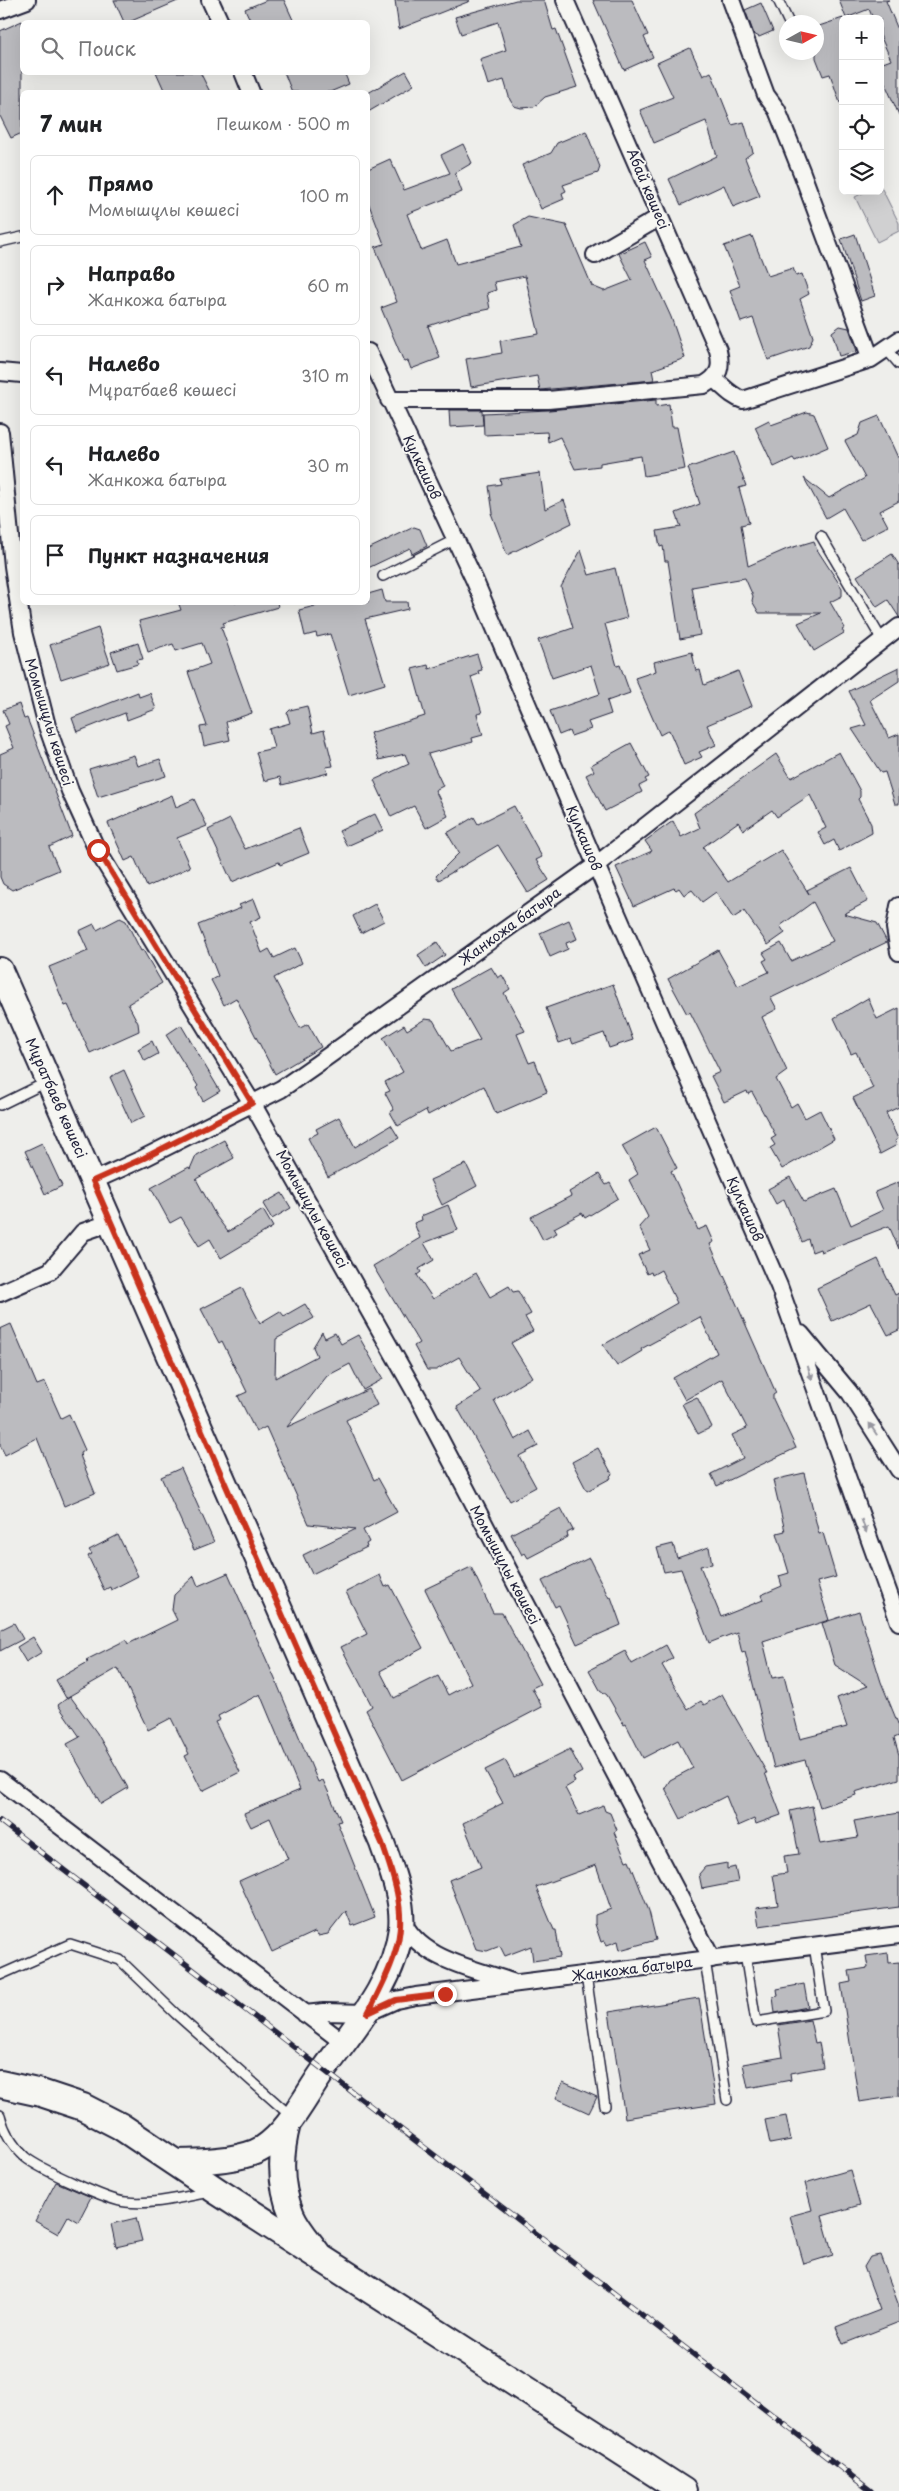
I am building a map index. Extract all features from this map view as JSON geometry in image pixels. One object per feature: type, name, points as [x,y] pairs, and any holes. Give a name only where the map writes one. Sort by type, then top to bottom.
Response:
[{"type":"main road","points":[[0,2084],[41,2093],[82,2107],[120,2126],[217,2191],[683,2491]]},
{"type":"street","points":[[0,10],[27,0]]},
{"type":"street","points":[[210,0],[219,20]]},
{"type":"street","name":"Абай көшесі","points":[[565,0],[718,350],[721,363],[714,380]]},
{"type":"street","points":[[731,0],[766,95],[777,110],[802,173],[871,359]]},
{"type":"street","points":[[244,75],[251,90]]},
{"type":"street","points":[[595,255],[660,217]]},
{"type":"street","points":[[389,400],[548,400],[704,384],[714,380],[732,396],[743,400],[871,359],[893,345]]},
{"type":"street","name":"Кулкашов","points":[[370,361],[374,379],[389,400],[456,539],[795,1326],[828,1428],[899,1622]]},
{"type":"street","points":[[0,372],[20,374]]},
{"type":"street","name":"Момышұлы көшесі","points":[[0,432],[13,566],[23,632],[47,726],[70,791],[98,850],[252,1103],[419,1399],[708,1960]]},
{"type":"street","name":"Жанкожа батыра","points":[[93,1181],[144,1158],[281,1089],[596,865],[899,627]]},
{"type":"street","points":[[899,906],[895,928],[899,952]]},
{"type":"street","name":"Мұратбаев көшесі","points":[[0,970],[11,1004],[49,1082],[93,1181],[109,1223],[382,1843],[392,1872],[401,1915],[398,1946],[391,1966],[368,2013],[344,2043],[290,2120]]},
{"type":"street","points":[[0,1293],[50,1271],[83,1232],[109,1223]]},
{"type":"street","name":"Кулкашов","points":[[795,1326],[850,1393],[899,1470]]},
{"type":"street","points":[[0,1780],[344,2043]]},
{"type":"street","points":[[401,1915],[405,1928],[428,1949],[463,1966],[515,1983]]},
{"type":"street","name":"Жанкожа батыра","points":[[368,2013],[396,2000],[515,1983],[899,1935]]},
{"type":"street","points":[[306,2014],[324,2012],[368,2013]]},
{"type":"street","points":[[174,2162],[205,2163],[262,2148],[290,2120]]},
{"type":"street","points":[[290,2120],[280,2163],[285,2191],[292,2215],[322,2258]]},
{"type":"lane","points":[[778,0],[785,15]]},
{"type":"lane","points":[[0,242],[20,237]]},
{"type":"lane","points":[[893,345],[899,364]]},
{"type":"lane","points":[[821,536],[882,640]]},
{"type":"lane","points":[[383,576],[456,539]]},
{"type":"lane","points":[[0,1105],[49,1082]]},
{"type":"lane","points":[[0,1975],[70,1944],[120,1960],[290,2120]]},
{"type":"lane","points":[[745,1954],[756,2022],[824,2011],[814,1945]]},
{"type":"lane","points":[[708,1960],[727,2100]]},
{"type":"lane","points":[[586,1975],[604,2106]]},
{"type":"lane","points":[[0,2115],[8,2138],[26,2158],[105,2197],[126,2202],[155,2202],[217,2191]]},
{"type":"shaded area","points":[[884,193],[899,223],[899,231],[877,242],[855,197],[859,195],[884,195]]},
{"type":"building","points":[[114,0],[180,0],[134,20],[123,20]]},
{"type":"building","points":[[267,0],[284,0],[293,20],[250,20],[245,9]]},
{"type":"building","points":[[395,0],[469,0],[470,1],[399,29]]},
{"type":"building","points":[[516,0],[544,0],[553,30],[556,29],[577,87],[545,97],[534,107],[521,108],[514,106],[510,100],[504,80],[488,85],[480,59],[506,50],[498,22],[461,34],[455,17]]},
{"type":"building","points":[[593,0],[632,0],[648,35],[644,37],[653,57],[624,70]]},
{"type":"building","points":[[839,0],[889,0],[886,1],[899,32],[899,115],[884,81],[884,63],[891,60],[884,44],[884,15],[871,15],[869,9],[854,15],[845,15]]},
{"type":"building","points":[[761,3],[773,31],[759,37],[754,34],[745,10]]},
{"type":"building","points":[[839,19],[839,100],[830,74],[823,76],[817,60],[824,60],[824,24]]},
{"type":"building","points":[[20,22],[20,75],[22,75],[22,90],[20,90],[20,134],[11,138],[0,116],[0,31]]},
{"type":"building","points":[[690,48],[703,76],[711,72],[732,125],[744,122],[753,152],[745,158],[760,196],[733,207],[724,185],[681,205],[669,179],[717,156],[706,121],[654,143],[640,110],[673,97],[657,63]]},
{"type":"building","points":[[406,71],[414,85],[370,111],[370,92]]},
{"type":"building","points":[[157,75],[202,75],[209,90],[164,90]]},
{"type":"building","points":[[285,75],[345,75],[349,84],[335,90],[291,90]]},
{"type":"building","points":[[586,131],[600,167],[598,173],[563,185],[566,191],[562,193],[564,199],[541,209],[522,165],[551,153],[557,143]]},
{"type":"building","points":[[463,144],[472,163],[455,173],[462,192],[407,214],[421,250],[447,240],[456,264],[521,247],[514,225],[528,217],[566,225],[592,286],[604,291],[632,280],[619,254],[645,242],[652,257],[645,260],[671,317],[685,358],[652,370],[654,380],[540,390],[537,376],[471,387],[466,359],[502,353],[500,341],[539,334],[525,276],[494,282],[496,290],[487,293],[490,309],[465,314],[428,326],[440,358],[411,369],[408,361],[404,362],[381,308],[397,302],[375,247],[384,244],[370,207],[370,168],[390,159],[404,190],[450,173],[441,155]]},
{"type":"building","points":[[855,234],[875,296],[861,301],[841,239]]},
{"type":"building","points":[[752,236],[768,276],[793,268],[796,276],[802,274],[809,294],[800,299],[813,337],[809,346],[768,360],[753,318],[741,322],[730,290],[740,286],[724,246]]},
{"type":"building","points":[[840,326],[849,328],[857,351],[839,356],[832,332]]},
{"type":"building","points":[[656,400],[656,406],[669,404],[672,427],[677,427],[685,469],[644,476],[641,456],[600,463],[600,466],[575,469],[560,437],[548,442],[547,432],[484,435],[483,413],[549,410]]},
{"type":"building","points":[[449,410],[482,410],[483,425],[450,427]]},
{"type":"building","points":[[807,412],[814,414],[828,447],[795,461],[793,458],[774,467],[755,427],[769,420],[771,425]]},
{"type":"building","points":[[879,416],[899,460],[899,501],[880,511],[888,526],[861,540],[843,508],[826,518],[804,478],[829,498],[865,478],[845,441],[858,435],[862,423]]},
{"type":"building","points":[[734,452],[746,486],[739,488],[749,523],[741,525],[748,566],[787,549],[814,541],[816,548],[842,588],[842,596],[830,602],[845,628],[842,630],[844,633],[814,651],[798,623],[821,613],[759,613],[752,601],[753,596],[745,578],[692,587],[700,635],[680,639],[668,561],[665,561],[663,546],[660,547],[657,531],[681,527],[676,513],[700,504],[688,468]]},
{"type":"building","points":[[540,473],[545,509],[564,500],[572,523],[507,555],[491,513],[493,513],[489,486],[501,484],[500,479]]},
{"type":"building","points":[[414,527],[420,529],[427,546],[412,554],[410,548],[370,567],[370,548]]},
{"type":"building","points":[[581,550],[589,575],[615,568],[627,618],[605,624],[617,666],[620,665],[630,693],[607,701],[611,714],[588,722],[591,729],[571,736],[569,731],[559,735],[550,711],[600,694],[591,665],[552,678],[538,640],[573,628],[561,587]]},
{"type":"building","points":[[892,554],[899,565],[899,617],[888,600],[877,607],[857,576]]},
{"type":"building","points":[[382,590],[385,602],[407,602],[408,609],[365,619],[385,684],[349,695],[330,634],[317,637],[316,633],[305,636],[299,610],[319,605],[370,605],[370,593]]},
{"type":"building","points":[[179,605],[278,605],[278,607],[223,623],[225,626],[221,627],[252,713],[226,722],[230,740],[204,746],[200,727],[207,726],[188,672],[210,664],[202,643],[176,651],[173,644],[148,652],[139,621],[181,610]]},
{"type":"building","points":[[98,628],[110,663],[61,679],[50,645]]},
{"type":"building","points":[[138,643],[143,659],[137,660],[138,664],[117,670],[111,652]]},
{"type":"building","points":[[692,652],[696,671],[700,670],[704,685],[738,671],[752,706],[707,725],[716,745],[699,752],[702,757],[684,765],[669,730],[660,735],[635,678],[656,671],[654,662]]},
{"type":"building","points":[[477,654],[482,670],[478,671],[479,674],[471,677],[482,713],[477,714],[483,735],[472,738],[473,742],[428,754],[443,786],[435,790],[448,816],[426,828],[414,806],[391,817],[374,780],[409,764],[405,754],[379,760],[370,733],[425,716],[412,669],[428,665],[429,669]]},
{"type":"building","points":[[899,667],[899,681],[870,700],[889,738],[899,734],[899,804],[895,804],[885,772],[881,773],[852,729],[866,725],[849,691]]},
{"type":"building","points":[[138,692],[139,697],[150,693],[156,709],[127,720],[125,713],[77,732],[72,718]]},
{"type":"building","points":[[19,704],[24,719],[27,718],[72,836],[49,847],[59,870],[12,890],[3,884],[0,877],[0,754],[14,748],[5,726],[9,724],[3,710]]},
{"type":"building","points":[[307,706],[313,733],[324,730],[333,766],[326,767],[328,773],[282,785],[280,777],[264,781],[256,752],[274,748],[269,729],[290,723],[287,713],[290,710]]},
{"type":"building","points":[[631,743],[649,777],[645,779],[647,782],[639,786],[642,792],[605,811],[586,775],[594,771],[591,765]]},
{"type":"building","points":[[839,752],[860,791],[858,799],[871,824],[872,833],[839,851],[834,840],[825,845],[818,832],[826,828],[810,795],[777,817],[772,810],[743,830],[738,822],[703,847],[728,882],[781,850],[809,894],[807,890],[851,868],[868,901],[844,914],[877,923],[887,942],[771,998],[777,1009],[762,1017],[787,1071],[776,1079],[791,1107],[797,1103],[805,1118],[820,1110],[834,1139],[782,1169],[770,1148],[775,1145],[771,1139],[776,1136],[752,1092],[748,1094],[747,1091],[724,1102],[711,1076],[720,1072],[690,1012],[687,1014],[668,979],[718,950],[738,986],[769,972],[763,961],[767,959],[763,953],[781,943],[791,961],[833,941],[813,902],[780,926],[785,933],[768,945],[744,911],[733,918],[716,892],[702,902],[692,890],[684,895],[679,888],[676,890],[674,888],[634,906],[616,867],[652,851],[645,841],[673,821],[681,837],[700,828],[694,813],[776,754],[791,778]]},
{"type":"building","points":[[134,755],[138,766],[160,759],[166,776],[98,797],[89,769]]},
{"type":"building","points":[[172,795],[176,807],[194,799],[207,826],[177,838],[190,867],[147,887],[134,857],[125,861],[108,823]]},
{"type":"building","points":[[514,806],[542,857],[536,860],[549,880],[528,893],[498,845],[439,880],[436,876],[459,853],[447,833],[474,817],[478,824]]},
{"type":"building","points":[[375,814],[383,830],[347,846],[339,831]]},
{"type":"building","points":[[230,819],[245,849],[299,828],[309,853],[280,865],[279,862],[232,882],[208,830]]},
{"type":"building","points":[[254,899],[261,917],[250,922],[262,953],[269,949],[274,958],[295,948],[302,963],[274,978],[300,1028],[308,1024],[321,1047],[275,1074],[236,998],[224,1005],[211,980],[218,976],[198,925],[241,908],[239,905]]},
{"type":"building","points":[[375,904],[384,921],[361,933],[353,916]]},
{"type":"building","points":[[120,918],[126,921],[141,951],[143,950],[162,983],[128,1004],[138,1023],[139,1031],[90,1053],[68,1005],[65,1006],[49,967],[88,951],[79,931],[94,924],[97,930]]},
{"type":"building","points":[[569,920],[577,939],[566,943],[568,949],[550,957],[540,933]]},
{"type":"building","points":[[437,942],[445,955],[426,968],[418,955]]},
{"type":"building","points":[[491,967],[498,978],[502,975],[510,989],[504,993],[525,1031],[517,1034],[529,1063],[535,1061],[547,1092],[496,1114],[484,1086],[428,1115],[426,1110],[398,1126],[390,1112],[394,1110],[385,1093],[390,1091],[385,1082],[403,1072],[383,1038],[404,1025],[407,1030],[425,1019],[433,1020],[451,1051],[480,1040],[451,989]]},
{"type":"building","points":[[613,984],[633,1040],[609,1048],[604,1033],[573,1044],[571,1039],[559,1043],[546,1008]]},
{"type":"building","points":[[868,998],[877,1019],[899,1008],[899,1107],[886,1113],[898,1139],[895,1141],[897,1145],[880,1154],[853,1098],[873,1088],[856,1052],[851,1054],[834,1018]]},
{"type":"building","points":[[181,1025],[220,1091],[203,1101],[196,1088],[198,1086],[166,1035]]},
{"type":"building","points":[[152,1041],[158,1054],[145,1061],[138,1049]]},
{"type":"building","points":[[124,1070],[145,1116],[131,1123],[110,1077]]},
{"type":"building","points":[[339,1117],[355,1147],[391,1125],[399,1138],[328,1177],[308,1138],[318,1133],[316,1129]]},
{"type":"building","points":[[656,1127],[677,1168],[671,1171],[698,1230],[707,1226],[714,1242],[710,1244],[776,1393],[773,1395],[773,1399],[796,1448],[717,1486],[711,1474],[743,1458],[732,1435],[747,1428],[722,1379],[685,1400],[673,1378],[717,1353],[700,1317],[641,1349],[642,1351],[617,1366],[603,1345],[677,1303],[661,1270],[652,1275],[651,1272],[647,1274],[638,1255],[650,1250],[639,1227],[648,1217],[629,1180],[638,1174],[622,1146]]},
{"type":"building","points":[[224,1140],[234,1158],[196,1179],[216,1216],[228,1232],[263,1210],[273,1227],[221,1258],[210,1239],[199,1246],[181,1217],[170,1223],[151,1188],[189,1167],[190,1169],[196,1155]]},
{"type":"building","points":[[42,1143],[62,1186],[45,1194],[25,1151]]},
{"type":"building","points":[[466,1164],[477,1186],[442,1205],[430,1180]]},
{"type":"building","points":[[599,1174],[606,1185],[610,1183],[618,1198],[585,1218],[582,1213],[554,1228],[557,1233],[543,1240],[531,1217],[571,1196],[569,1192]]},
{"type":"building","points":[[790,1177],[804,1202],[836,1189],[851,1225],[883,1210],[875,1192],[899,1182],[899,1249],[889,1226],[821,1252],[820,1249],[812,1252],[808,1239],[802,1242],[784,1199],[776,1204],[768,1189]]},
{"type":"building","points":[[282,1193],[291,1208],[272,1219],[263,1204]]},
{"type":"building","points":[[448,1205],[458,1230],[424,1243],[434,1260],[419,1269],[421,1272],[417,1275],[433,1299],[476,1273],[490,1297],[509,1286],[513,1292],[518,1291],[531,1314],[525,1317],[533,1331],[511,1343],[532,1377],[494,1400],[515,1440],[530,1431],[538,1446],[519,1456],[536,1487],[510,1501],[457,1407],[481,1392],[459,1357],[436,1370],[427,1370],[414,1346],[419,1343],[373,1266],[420,1238],[414,1223],[422,1220],[421,1216]]},
{"type":"building","points":[[878,1259],[895,1295],[899,1293],[899,1330],[888,1335],[871,1303],[832,1321],[817,1288]]},
{"type":"building","points":[[242,1288],[260,1323],[280,1311],[284,1316],[305,1304],[314,1318],[276,1339],[275,1378],[317,1356],[313,1347],[322,1332],[325,1338],[335,1333],[341,1344],[358,1335],[383,1379],[363,1390],[350,1364],[327,1376],[287,1427],[369,1389],[377,1405],[346,1420],[374,1480],[378,1478],[397,1512],[363,1530],[369,1542],[366,1544],[367,1547],[312,1574],[303,1555],[356,1529],[309,1524],[266,1427],[256,1432],[238,1396],[247,1392],[222,1341],[219,1343],[201,1309]]},
{"type":"building","points":[[11,1324],[37,1385],[45,1382],[61,1418],[69,1414],[85,1450],[80,1453],[81,1458],[95,1493],[64,1506],[37,1438],[5,1455],[0,1445],[0,1329]]},
{"type":"building","points":[[697,1397],[712,1427],[698,1434],[682,1404]]},
{"type":"building","points":[[598,1448],[612,1474],[611,1478],[587,1491],[572,1462]]},
{"type":"building","points":[[181,1468],[214,1542],[194,1550],[161,1477]]},
{"type":"building","points":[[804,1473],[819,1534],[823,1533],[836,1577],[817,1582],[829,1620],[763,1641],[772,1678],[784,1676],[800,1739],[847,1727],[837,1698],[868,1686],[835,1665],[822,1623],[859,1611],[881,1682],[899,1726],[899,1736],[894,1738],[899,1755],[899,1779],[855,1792],[856,1795],[820,1807],[805,1760],[774,1768],[745,1652],[742,1653],[737,1632],[709,1643],[681,1569],[664,1572],[657,1548],[673,1544],[677,1558],[709,1547],[712,1564],[700,1566],[721,1617],[763,1600],[761,1595],[782,1586],[779,1576],[789,1573],[777,1533],[785,1531],[773,1480]]},
{"type":"building","points":[[561,1508],[573,1530],[567,1533],[568,1537],[528,1558],[525,1553],[522,1555],[511,1534]]},
{"type":"building","points":[[118,1535],[138,1576],[111,1590],[110,1587],[104,1590],[88,1556],[92,1554],[89,1550]]},
{"type":"building","points":[[589,1558],[609,1598],[611,1597],[621,1625],[577,1644],[559,1605],[555,1607],[542,1581]]},
{"type":"building","points":[[471,1567],[493,1613],[502,1613],[540,1684],[532,1688],[542,1707],[402,1780],[366,1710],[372,1706],[341,1647],[367,1634],[346,1592],[380,1575],[385,1587],[390,1585],[423,1648],[380,1671],[394,1698],[438,1676],[448,1695],[471,1683],[425,1589]]},
{"type":"building","points":[[228,1573],[318,1782],[323,1780],[341,1821],[337,1822],[375,1917],[352,1926],[346,1911],[328,1934],[318,1936],[315,1932],[272,1952],[239,1881],[288,1859],[270,1818],[251,1827],[244,1813],[300,1790],[260,1694],[218,1716],[220,1720],[215,1722],[240,1772],[202,1791],[185,1756],[189,1754],[171,1718],[148,1730],[118,1668],[66,1698],[56,1680],[88,1662],[86,1660],[126,1640],[128,1644],[177,1620],[172,1610],[174,1595],[194,1576],[198,1586]]},
{"type":"building","points":[[14,1623],[23,1639],[0,1651],[0,1630]]},
{"type":"building","points":[[33,1637],[42,1652],[26,1662],[17,1647]]},
{"type":"building","points":[[666,1645],[673,1658],[662,1665],[688,1709],[701,1701],[704,1705],[722,1694],[767,1773],[765,1773],[781,1815],[756,1824],[754,1819],[738,1826],[726,1796],[681,1819],[665,1788],[670,1780],[693,1768],[678,1740],[643,1758],[626,1724],[624,1725],[607,1695],[600,1690],[589,1670],[625,1651],[632,1664]]},
{"type":"building","points":[[70,1696],[97,1733],[128,1788],[101,1804],[67,1744],[80,1737],[58,1705]]},
{"type":"building","points":[[570,1749],[582,1772],[573,1777],[575,1782],[565,1788],[579,1815],[603,1805],[605,1811],[610,1813],[617,1830],[614,1832],[626,1861],[629,1860],[649,1911],[656,1940],[620,1950],[618,1941],[607,1945],[605,1941],[601,1942],[595,1924],[595,1915],[611,1909],[596,1865],[536,1887],[554,1930],[556,1930],[560,1957],[533,1961],[531,1946],[505,1956],[500,1946],[487,1951],[476,1949],[449,1880],[481,1867],[463,1823],[503,1803],[485,1770],[505,1760],[514,1777]]},
{"type":"building","points":[[812,1806],[820,1844],[858,1838],[854,1821],[899,1813],[899,1907],[759,1926],[756,1908],[778,1905],[773,1875],[787,1873],[784,1856],[799,1854],[790,1811]]},
{"type":"building","points":[[727,1863],[727,1869],[735,1867],[738,1882],[702,1889],[699,1874],[705,1867]]},
{"type":"building","points":[[888,1953],[889,1963],[899,1962],[899,2096],[859,2102],[841,1984],[851,1982],[849,1971],[868,1968],[866,1956]]},
{"type":"building","points":[[804,1984],[808,2007],[775,2013],[773,1997],[778,1996],[777,1989]]},
{"type":"building","points":[[699,1998],[716,2104],[625,2118],[609,2012]]},
{"type":"building","points":[[810,2020],[815,2043],[819,2042],[823,2067],[790,2073],[791,2080],[748,2088],[743,2064],[783,2057],[778,2025]]},
{"type":"building","points":[[563,2082],[597,2097],[589,2113],[556,2098]]},
{"type":"building","points":[[786,2116],[791,2140],[770,2144],[765,2120]]},
{"type":"building","points":[[850,2170],[860,2205],[822,2216],[833,2255],[804,2264],[790,2216],[812,2210],[805,2183]]},
{"type":"building","points":[[56,2182],[91,2197],[78,2222],[68,2216],[58,2234],[35,2221]]},
{"type":"building","points":[[136,2218],[142,2241],[116,2247],[111,2224]]},
{"type":"building","points":[[880,2255],[899,2306],[899,2322],[843,2344],[836,2327],[880,2310],[864,2267],[870,2257]]},
{"type":"railway","points":[[0,1821],[871,2491]]},
{"type":"route","points":[[98,850],[252,1103],[144,1158],[93,1181],[109,1223],[382,1843],[392,1872],[401,1915],[398,1946],[391,1966],[368,2013],[396,2000],[416,1996],[445,1994]]}]
